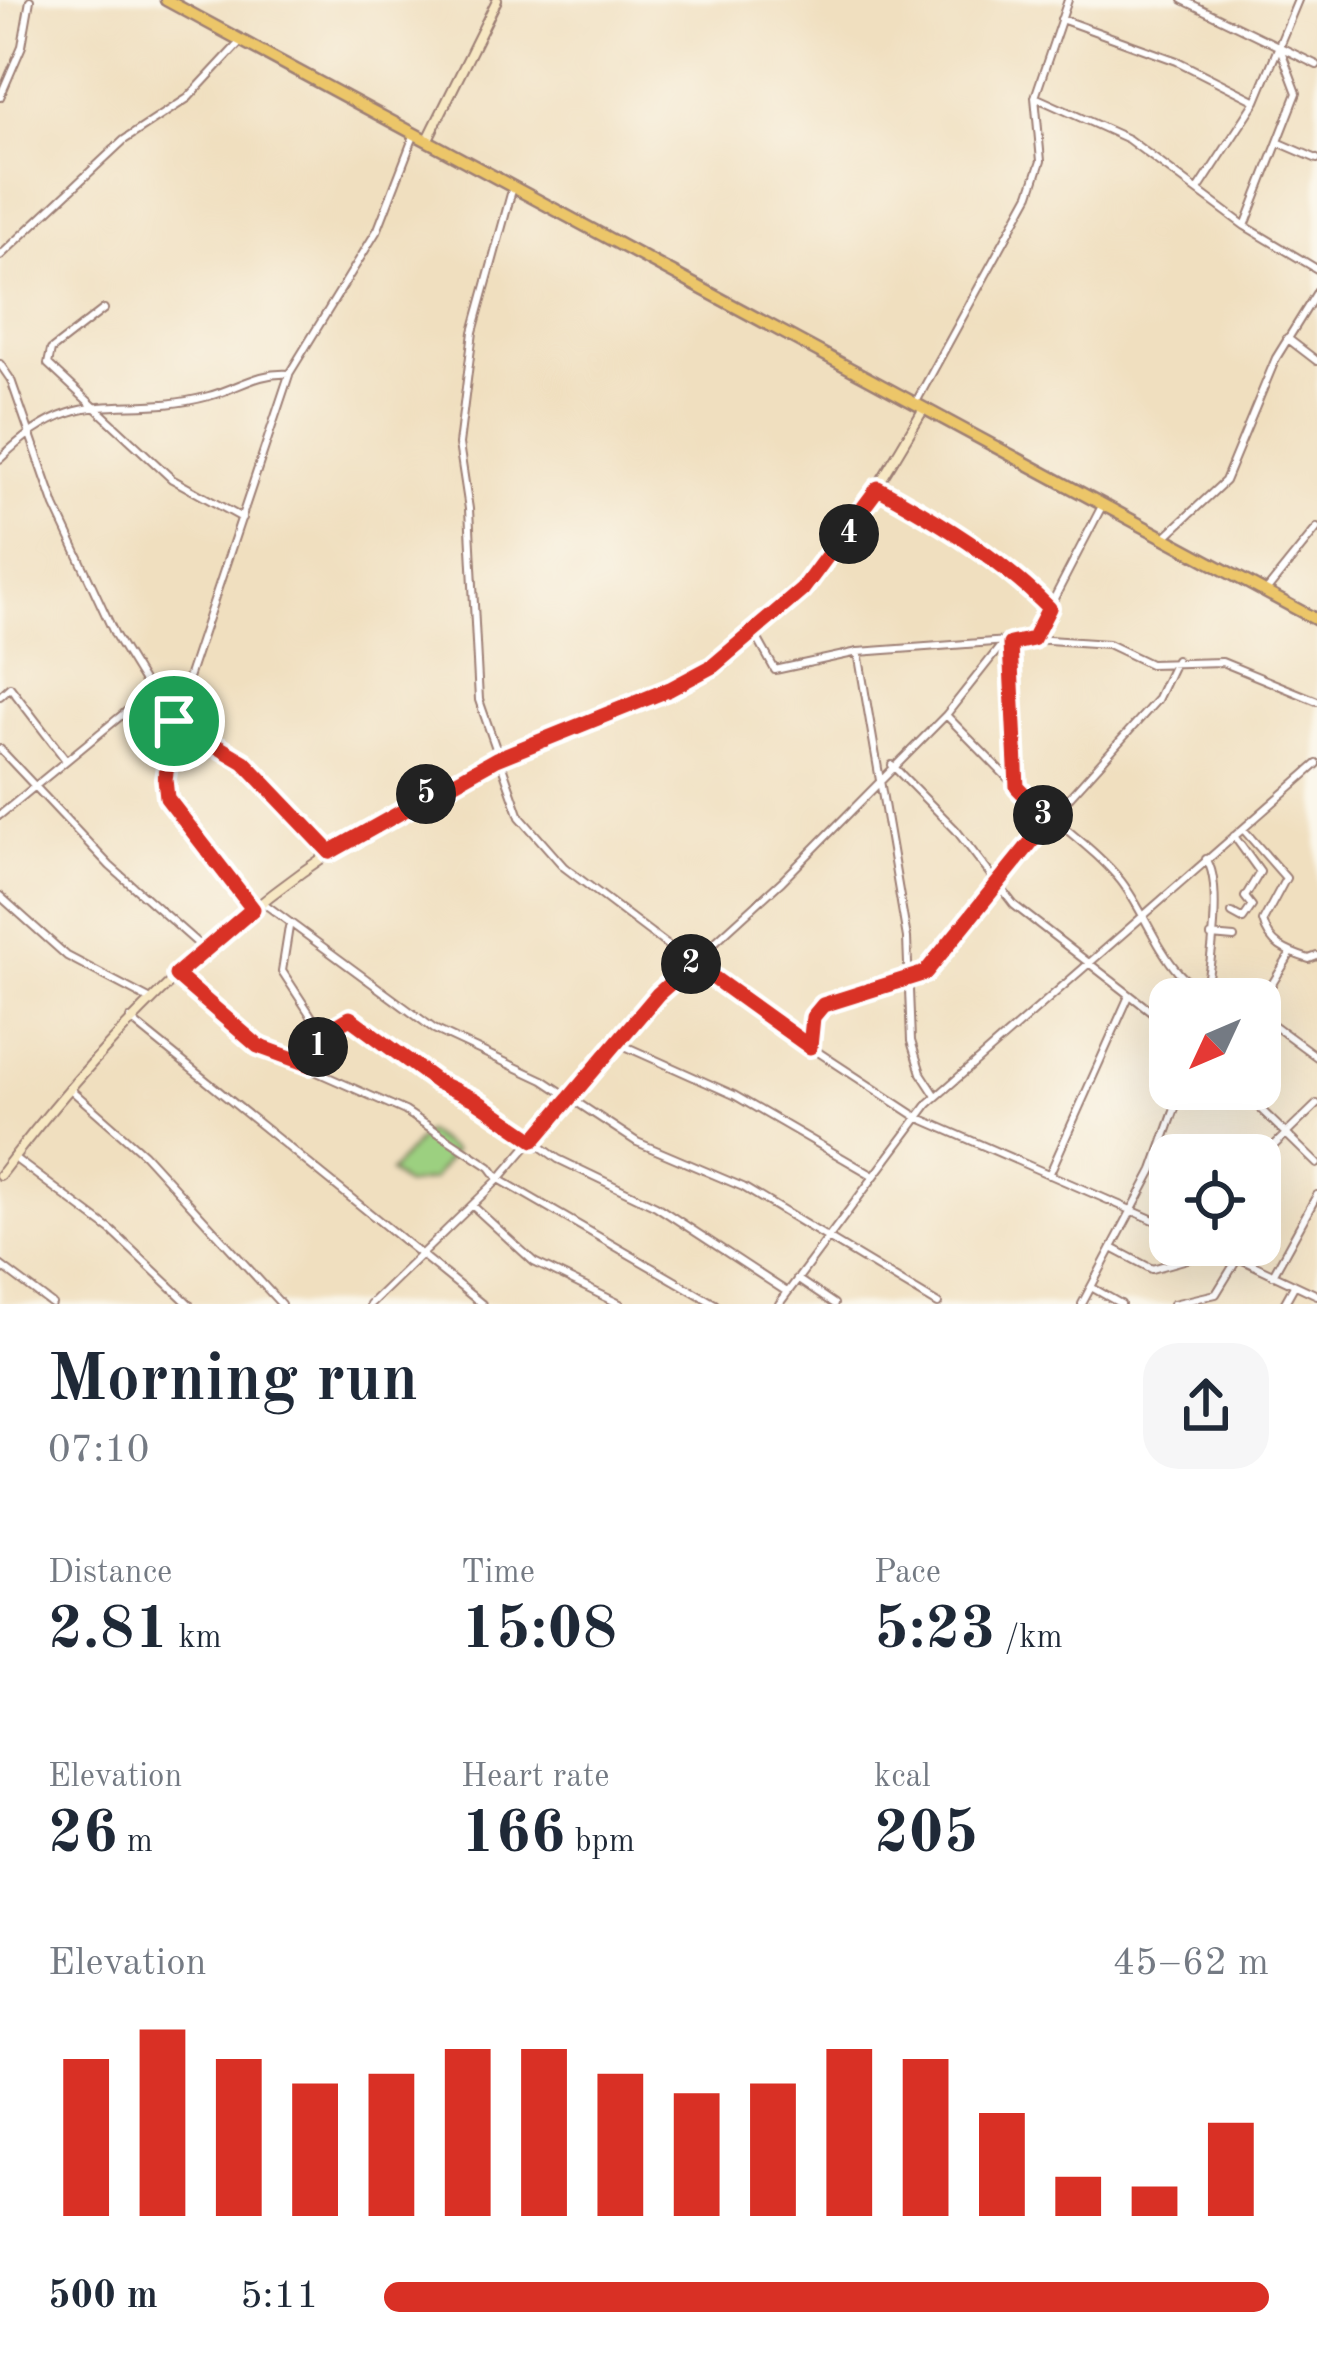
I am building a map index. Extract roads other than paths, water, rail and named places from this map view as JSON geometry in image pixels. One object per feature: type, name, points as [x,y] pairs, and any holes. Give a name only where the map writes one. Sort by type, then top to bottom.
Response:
[{"type":"highway","points":[[166,0],[1317,620]]},
{"type":"street","points":[[0,97],[22,46],[30,0]]},
{"type":"street","points":[[427,141],[497,0]]},
{"type":"street","points":[[0,1175],[149,999],[262,902],[330,852],[496,759],[670,689],[755,634],[824,566],[878,488],[1030,194],[1041,161],[1035,97],[1068,0]]},
{"type":"street","points":[[1183,0],[1317,64]]},
{"type":"street","points":[[1198,190],[1256,101],[1298,0]]},
{"type":"street","points":[[1061,19],[1177,61],[1256,101]]},
{"type":"street","points":[[0,256],[124,140],[188,98],[241,40]]},
{"type":"street","points":[[1245,226],[1298,86],[1280,47]]},
{"type":"street","points":[[1035,97],[1128,139],[1245,226],[1317,268]]},
{"type":"street","points":[[253,909],[167,798],[165,779],[174,721],[290,374],[378,229],[415,133]]},
{"type":"street","points":[[1280,143],[1317,159]]},
{"type":"street","points":[[513,189],[473,332],[459,445],[469,509],[479,700],[520,817],[547,853],[693,963],[916,1118],[1149,1219]]},
{"type":"street","points":[[1164,538],[1225,481],[1287,338],[1317,292]]},
{"type":"street","points":[[104,309],[46,359],[91,407],[179,485],[242,518]]},
{"type":"street","points":[[1287,338],[1317,361]]},
{"type":"street","points":[[0,364],[55,506],[115,635],[150,692],[174,721],[244,762],[330,852]]},
{"type":"street","points":[[2,454],[29,432],[91,407],[200,398],[268,373],[290,374]]},
{"type":"street","points":[[878,488],[962,533],[1032,587],[1049,608]]},
{"type":"street","points":[[1033,639],[1102,506]]},
{"type":"street","points":[[1265,592],[1317,528]]},
{"type":"street","points":[[755,634],[776,670],[858,652],[1033,639],[1108,644],[1150,664],[1176,660],[1246,668],[1317,701]]},
{"type":"street","points":[[370,1304],[473,1206],[693,963],[805,859],[892,764],[946,715],[1006,644]]},
{"type":"street","points":[[1006,644],[1017,787]]},
{"type":"street","points":[[858,652],[907,938],[913,1051],[936,1096]]},
{"type":"street","points":[[810,1047],[813,1017],[823,1005],[869,987],[909,981],[932,966],[1051,818],[1157,700],[1176,660]]},
{"type":"street","points":[[0,696],[10,687],[65,760]]},
{"type":"street","points":[[0,815],[150,692]]},
{"type":"street","points":[[946,715],[1120,880],[1183,978]]},
{"type":"street","points":[[0,749],[110,866],[204,949]]},
{"type":"street","points":[[892,764],[1036,925],[1092,962],[1149,1011]]},
{"type":"street","points":[[779,1304],[936,1096],[1317,764]]},
{"type":"street","points":[[1243,829],[1284,873],[1284,887],[1263,921],[1269,939],[1291,953],[1317,956]]},
{"type":"street","points":[[1232,913],[1244,919],[1252,905],[1245,897],[1260,872],[1234,836]]},
{"type":"street","points":[[1206,859],[1214,887],[1206,978]]},
{"type":"street","points":[[0,896],[67,956],[149,999]]},
{"type":"street","points":[[262,902],[434,1029],[572,1100],[638,1142],[743,1187],[830,1235],[938,1304]]},
{"type":"street","points":[[290,927],[281,971],[323,1034]]},
{"type":"street","points":[[1211,936],[1234,938]]},
{"type":"street","points":[[1276,978],[1291,953]]},
{"type":"street","points":[[176,975],[258,1046],[310,1065],[405,1111],[490,1167],[499,1179],[715,1304]]},
{"type":"street","points":[[1049,1175],[1129,996]]},
{"type":"street","points":[[310,1065],[323,1034],[342,1018],[358,1022],[437,1082],[474,1099],[558,1159],[695,1229],[787,1292]]},
{"type":"street","points":[[130,1019],[482,1304]]},
{"type":"street","points":[[1281,1030],[1317,1057]]},
{"type":"street","points":[[618,1043],[734,1095],[872,1175]]},
{"type":"street","points":[[69,1088],[144,1154],[281,1304]]},
{"type":"street","points":[[1281,1139],[1317,1104]]},
{"type":"street","points":[[1082,1304],[1132,1212],[1174,1110]]},
{"type":"street","points":[[1263,1110],[1317,1164]]},
{"type":"street","points":[[14,1157],[112,1231],[189,1304]]},
{"type":"street","points":[[1273,1275],[1317,1195]]},
{"type":"street","points":[[473,1206],[534,1262],[620,1304]]},
{"type":"street","points":[[1112,1248],[1152,1269],[1163,1266]]},
{"type":"street","points":[[0,1265],[52,1304]]},
{"type":"street","points":[[1173,1304],[1216,1294],[1233,1266]]},
{"type":"street","points":[[1254,1266],[1317,1295]]},
{"type":"street","points":[[796,1280],[834,1304]]},
{"type":"street","points":[[1284,1304],[1294,1285]]},
{"type":"street","points":[[1090,1287],[1121,1304]]}]
